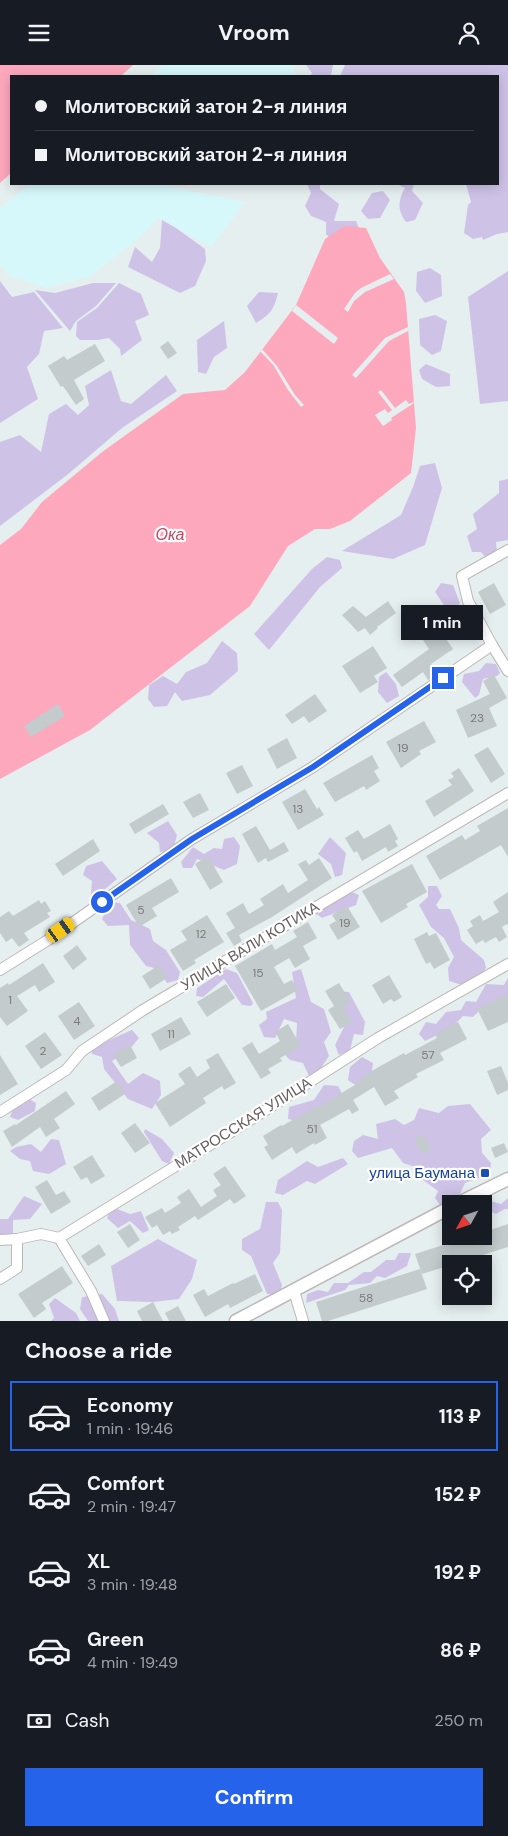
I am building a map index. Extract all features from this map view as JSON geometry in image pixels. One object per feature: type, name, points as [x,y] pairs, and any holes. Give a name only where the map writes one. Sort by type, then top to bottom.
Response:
[{"type":"street","points":[[508,551],[462,576],[468,601],[508,671]]},
{"type":"street","points":[[0,970],[48,940],[192,839],[313,767],[492,645]]},
{"type":"street","name":"УЛИЦА ВАЛИ КОТИКА","points":[[0,1112],[66,1070],[82,1051],[142,1010],[508,793]]},
{"type":"street","name":"МАТРОССКАЯ УЛИЦА","points":[[59,1238],[244,1124],[378,1038],[508,964]]},
{"type":"street","points":[[475,1195],[508,1179]]},
{"type":"street","points":[[236,1321],[442,1212]]},
{"type":"street","points":[[0,1240],[41,1234],[59,1238],[91,1291],[104,1321]]},
{"type":"street","points":[[0,1279],[17,1268],[17,1239]]},
{"type":"street","points":[[294,1291],[303,1321]]},
{"type":"shaded area","points":[[306,65],[333,65],[331,75],[311,75],[312,73]]},
{"type":"shaded area","points":[[345,65],[508,65],[508,232],[483,240],[482,237],[473,239],[464,233],[468,205],[471,202],[466,185],[499,185],[499,75],[340,75]]},
{"type":"shaded area","points":[[307,185],[320,185],[320,189],[339,204],[334,221],[356,221],[360,231],[336,244],[326,234],[326,222],[311,216],[305,206],[311,193]]},
{"type":"shaded area","points":[[399,185],[414,185],[412,191],[423,203],[415,220],[406,222],[400,209],[401,196],[405,188]]},
{"type":"shaded area","points":[[383,191],[390,200],[380,218],[368,219],[361,211],[372,193]]},
{"type":"shaded area","points":[[162,220],[205,249],[206,261],[195,286],[180,293],[128,267],[135,247],[152,262],[160,248]]},
{"type":"shaded area","points":[[430,268],[441,275],[442,296],[425,303],[416,291],[417,272]]},
{"type":"shaded area","points":[[508,271],[508,401],[480,404],[468,297]]},
{"type":"shaded area","points":[[0,281],[12,297],[34,292],[63,328],[44,331],[39,354],[27,367],[38,399],[0,423]]},
{"type":"shaded area","points":[[93,283],[116,283],[96,306],[76,321],[70,331],[35,290],[55,293]]},
{"type":"shaded area","points":[[119,283],[141,294],[149,315],[135,321],[142,340],[121,356],[120,349],[109,338],[80,340],[76,336],[77,322],[97,308]]},
{"type":"shaded area","points":[[259,292],[278,293],[271,311],[256,323],[247,306]]},
{"type":"shaded area","points":[[435,315],[447,321],[441,351],[432,355],[420,345],[419,319]]},
{"type":"shaded area","points":[[224,321],[227,348],[214,357],[206,374],[198,372],[197,340]]},
{"type":"shaded area","points":[[426,364],[450,374],[450,386],[436,387],[422,379],[419,370]]},
{"type":"shaded area","points":[[111,370],[121,401],[131,404],[166,375],[177,391],[122,428],[67,475],[0,526],[0,442],[20,435],[41,452],[49,414],[66,404],[78,415],[89,405],[85,386]]},
{"type":"shaded area","points":[[435,463],[442,488],[425,545],[393,559],[342,551],[401,515],[420,466]]},
{"type":"shaded area","points":[[508,479],[508,540],[496,542],[497,553],[487,559],[481,552],[472,552],[467,536],[477,529],[473,514],[499,493],[499,481]]},
{"type":"shaded area","points":[[327,557],[340,560],[342,568],[320,587],[269,650],[254,634],[312,569]]},
{"type":"shaded area","points":[[441,583],[453,585],[460,603],[456,609],[446,608],[435,592]]},
{"type":"shaded area","points":[[222,641],[237,653],[238,671],[210,695],[182,701],[175,692],[167,706],[154,707],[148,699],[149,685],[163,676],[177,684],[186,672],[207,663]]},
{"type":"shaded area","points":[[486,663],[496,664],[500,673],[497,676],[483,679],[479,695],[475,698],[462,682],[464,674],[479,671]]},
{"type":"shaded area","points":[[386,672],[396,684],[399,696],[387,703],[378,692],[379,677]]},
{"type":"shaded area","points":[[168,821],[177,835],[173,851],[160,852],[159,843],[147,833]]},
{"type":"shaded area","points":[[234,837],[240,846],[237,864],[224,870],[197,859],[192,868],[183,868],[181,862],[193,847],[204,854],[214,848],[222,849],[224,839]]},
{"type":"shaded area","points":[[330,837],[346,853],[342,875],[335,877],[331,864],[318,854]]},
{"type":"shaded area","points":[[102,861],[117,879],[104,890],[97,905],[90,903],[92,881],[83,875],[86,866]]},
{"type":"shaded area","points":[[428,886],[437,886],[442,896],[436,905],[439,909],[450,909],[459,928],[461,940],[484,960],[486,968],[478,979],[465,986],[449,981],[448,968],[454,957],[444,938],[431,927],[419,905],[428,897]]},
{"type":"shaded area","points":[[349,891],[359,895],[356,905],[322,918],[317,914],[320,906]]},
{"type":"shaded area","points":[[111,902],[120,903],[131,920],[150,929],[153,941],[166,950],[180,972],[178,980],[167,983],[158,969],[146,966],[130,945],[129,925],[108,926],[102,919]]},
{"type":"shaded area","points":[[226,969],[237,973],[253,1003],[251,1006],[242,1005],[224,979],[203,997],[196,996],[197,988]]},
{"type":"shaded area","points":[[301,969],[311,1002],[324,1009],[331,1032],[324,1042],[329,1056],[317,1074],[310,1078],[303,1063],[290,1060],[282,1052],[296,1043],[297,1023],[284,1019],[275,1038],[264,1037],[259,1025],[267,1019],[266,1012],[296,998],[292,972]]},
{"type":"shaded area","points":[[508,978],[508,1000],[481,1009],[473,1017],[463,1016],[450,1029],[425,1041],[419,1034],[426,1022],[436,1024],[446,1012],[461,1010],[466,1001],[476,1002],[486,984],[504,985]]},
{"type":"shaded area","points":[[339,991],[349,992],[365,1022],[363,1035],[354,1034],[350,1050],[339,1055],[335,1045],[347,1021],[338,1001]]},
{"type":"shaded area","points":[[132,1030],[139,1038],[128,1051],[112,1061],[128,1084],[143,1073],[160,1081],[161,1095],[152,1109],[128,1099],[104,1069],[102,1057],[92,1054],[91,1048]]},
{"type":"shaded area","points":[[362,1057],[373,1063],[371,1078],[358,1087],[348,1080],[350,1067]]},
{"type":"shaded area","points":[[324,1085],[338,1086],[344,1097],[301,1122],[288,1119],[289,1107],[314,1100]]},
{"type":"shaded area","points":[[28,1098],[36,1103],[35,1111],[18,1120],[10,1117],[15,1103]]},
{"type":"shaded area","points":[[470,1104],[491,1130],[481,1139],[482,1153],[491,1163],[490,1174],[465,1183],[460,1194],[442,1195],[441,1206],[435,1198],[438,1191],[423,1180],[422,1169],[403,1163],[392,1148],[358,1158],[352,1151],[354,1141],[363,1135],[378,1139],[376,1124],[395,1119],[404,1125],[414,1120],[419,1108],[439,1113],[448,1106]]},
{"type":"shaded area","points":[[145,1129],[162,1139],[174,1153],[169,1164],[162,1161],[144,1132]]},
{"type":"shaded area","points":[[51,1139],[59,1140],[66,1164],[49,1174],[33,1171],[30,1161],[20,1159],[10,1151],[16,1147],[31,1144],[41,1152]]},
{"type":"shaded area","points":[[343,1158],[348,1164],[315,1184],[307,1181],[283,1195],[275,1193],[278,1180],[307,1161],[318,1167]]},
{"type":"shaded area","points":[[24,1196],[42,1204],[30,1219],[13,1220],[13,1233],[0,1239],[0,1219],[8,1219]]},
{"type":"shaded area","points":[[508,1198],[508,1209],[496,1214],[492,1212],[492,1201],[501,1204]]},
{"type":"shaded area","points":[[266,1202],[278,1202],[282,1210],[280,1253],[273,1263],[282,1285],[279,1295],[267,1294],[251,1256],[242,1250],[242,1239],[260,1229]]},
{"type":"shaded area","points":[[112,1207],[130,1214],[141,1211],[149,1230],[143,1233],[130,1221],[118,1228],[107,1218]]},
{"type":"shaded area","points":[[158,1239],[197,1260],[192,1279],[179,1299],[153,1302],[117,1301],[111,1266]]},
{"type":"shaded area","points":[[399,1253],[411,1253],[407,1266],[385,1278],[377,1276],[370,1283],[349,1285],[345,1290],[306,1303],[307,1294],[318,1290],[328,1292],[334,1283],[348,1283],[364,1272],[371,1272],[386,1260],[395,1260]]},
{"type":"shaded area","points":[[102,1294],[115,1309],[119,1321],[88,1321],[80,1309],[82,1297]]},
{"type":"shaded area","points":[[55,1298],[76,1313],[80,1321],[51,1321],[54,1318],[49,1304]]},
{"type":"sand","points":[[163,65],[293,65],[296,75],[152,75]]},
{"type":"sand","points":[[29,185],[162,185],[245,202],[211,247],[159,218],[140,237],[91,276],[46,288],[8,275],[0,265],[0,208]]},
{"type":"water","points":[[0,65],[133,65],[122,75],[10,75],[10,174],[0,183]]},
{"type":"water","name":"Ока","points":[[344,226],[366,228],[380,258],[404,292],[416,428],[411,473],[350,521],[330,529],[315,529],[288,546],[250,606],[90,730],[0,779],[0,545],[21,529],[42,502],[102,452],[183,394],[225,390],[245,372],[296,305],[325,239]]},
{"type":"pier","points":[[390,274],[394,279],[365,292],[354,301],[348,312],[344,309],[355,293],[361,288]]},
{"type":"pier","points":[[296,305],[338,338],[334,344],[292,311]]},
{"type":"pier","points":[[408,327],[408,331],[389,341],[356,378],[352,375],[385,338]]},
{"type":"pier","points":[[262,349],[277,366],[295,395],[304,405],[301,407],[288,390],[274,366],[260,351]]},
{"type":"pier","points":[[381,390],[395,408],[406,400],[409,404],[414,403],[391,418],[392,420],[383,426],[375,415],[385,409],[388,413],[392,410],[378,392]]},
{"type":"building","points":[[168,341],[177,353],[168,359],[160,347]]},
{"type":"building","points":[[95,344],[105,361],[74,380],[84,399],[76,405],[63,386],[61,387],[48,366],[64,356],[67,360]]},
{"type":"building","points":[[494,583],[506,605],[490,614],[478,592]]},
{"type":"building","points":[[388,601],[396,613],[377,627],[370,635],[365,628],[358,632],[342,615],[353,606],[366,617]]},
{"type":"building","points":[[433,628],[441,639],[444,636],[453,649],[431,664],[438,674],[428,680],[423,672],[402,687],[393,675],[429,649],[421,637]]},
{"type":"building","points":[[373,646],[387,668],[374,676],[378,682],[360,693],[342,666]]},
{"type":"building","points":[[494,675],[507,698],[489,708],[497,726],[468,738],[456,710],[490,694],[483,681]]},
{"type":"building","points":[[315,694],[327,711],[309,723],[304,716],[292,724],[285,715]]},
{"type":"building","points":[[58,704],[65,716],[31,737],[24,726]]},
{"type":"building","points":[[424,721],[436,742],[419,751],[421,754],[401,768],[386,742]]},
{"type":"building","points":[[287,738],[297,758],[277,769],[267,749]]},
{"type":"building","points":[[488,747],[505,774],[491,783],[474,755]]},
{"type":"building","points":[[372,755],[379,768],[374,771],[380,781],[366,790],[364,786],[335,802],[323,783]]},
{"type":"building","points":[[242,765],[253,786],[237,794],[226,773]]},
{"type":"building","points":[[459,768],[474,791],[434,817],[425,801],[452,785],[448,780],[454,777],[451,773]]},
{"type":"building","points":[[305,789],[317,809],[319,807],[324,815],[298,830],[282,802]]},
{"type":"building","points":[[200,793],[209,810],[193,818],[183,802]]},
{"type":"building","points":[[163,804],[169,814],[135,834],[129,824]]},
{"type":"building","points":[[508,808],[508,857],[501,845],[440,880],[426,856],[462,835],[465,840],[480,831],[477,826]]},
{"type":"building","points":[[390,824],[398,839],[395,841],[398,846],[388,852],[386,847],[362,861],[357,851],[354,853],[345,838],[358,830],[364,839]]},
{"type":"building","points":[[256,826],[270,850],[284,842],[289,851],[268,862],[266,858],[258,863],[242,834]]},
{"type":"building","points":[[93,839],[100,851],[63,876],[55,864]]},
{"type":"building","points":[[208,856],[223,882],[210,890],[195,864]]},
{"type":"building","points":[[319,858],[332,878],[272,917],[239,935],[242,941],[234,946],[226,933],[235,928],[226,913],[243,903],[249,914],[264,905],[260,899],[283,884],[288,893],[308,880],[298,864],[306,860],[309,865]]},
{"type":"building","points":[[412,864],[427,892],[406,904],[408,907],[381,923],[362,891]]},
{"type":"building","points":[[171,878],[179,892],[152,908],[157,916],[139,927],[126,905]]},
{"type":"building","points":[[508,892],[508,926],[507,924],[502,927],[507,937],[499,942],[496,937],[485,943],[483,940],[476,944],[467,930],[473,926],[470,921],[480,915],[483,921],[499,912],[493,902]]},
{"type":"building","points":[[39,900],[41,904],[45,901],[51,911],[47,913],[50,917],[24,933],[29,940],[19,947],[12,938],[6,942],[0,933],[0,917],[9,911],[13,916]]},
{"type":"building","points":[[347,906],[360,927],[338,940],[329,925],[336,921],[332,915]]},
{"type":"building","points":[[207,915],[224,942],[194,960],[196,963],[183,971],[170,950],[187,940],[181,931]]},
{"type":"building","points":[[308,922],[317,938],[303,946],[310,959],[295,968],[289,958],[274,967],[284,984],[292,980],[298,990],[261,1011],[235,966],[272,944],[275,950],[297,937],[293,931]]},
{"type":"building","points":[[427,932],[429,936],[436,933],[450,960],[434,969],[430,962],[426,964],[414,939]]},
{"type":"building","points":[[77,945],[87,959],[73,970],[63,956]]},
{"type":"building","points":[[43,963],[55,982],[39,992],[35,985],[17,996],[28,1011],[7,1026],[0,1017],[0,988],[8,983],[9,985]]},
{"type":"building","points":[[159,965],[167,978],[150,989],[142,976]]},
{"type":"building","points":[[389,975],[402,997],[394,1002],[391,999],[383,1004],[372,985]]},
{"type":"building","points":[[339,983],[351,1003],[343,1007],[352,1022],[340,1029],[328,1010],[334,1006],[325,991]]},
{"type":"building","points":[[226,984],[235,998],[207,1017],[197,1002]]},
{"type":"building","points":[[508,994],[508,1022],[488,1031],[477,1009]]},
{"type":"building","points":[[79,1002],[95,1026],[74,1040],[58,1016]]},
{"type":"building","points":[[181,1017],[191,1034],[160,1051],[151,1034]]},
{"type":"building","points":[[458,1022],[467,1039],[440,1053],[444,1060],[416,1074],[418,1077],[394,1091],[399,1098],[385,1106],[374,1087],[353,1100],[359,1110],[352,1114],[349,1109],[320,1125],[327,1138],[315,1145],[314,1143],[296,1154],[292,1147],[272,1160],[264,1147],[268,1145],[263,1136],[360,1082],[359,1080],[375,1069],[437,1038],[435,1034]]},
{"type":"building","points":[[288,1024],[301,1046],[280,1058],[282,1061],[268,1069],[271,1073],[261,1079],[242,1048],[252,1042],[259,1054],[280,1041],[275,1032]]},
{"type":"building","points":[[45,1032],[62,1055],[41,1069],[25,1046]]},
{"type":"building","points":[[130,1045],[137,1058],[121,1067],[113,1055]]},
{"type":"building","points":[[218,1053],[236,1083],[224,1090],[222,1086],[203,1098],[206,1103],[170,1127],[155,1103],[185,1084],[178,1074],[190,1066],[197,1077],[210,1068],[206,1060]]},
{"type":"building","points":[[0,1055],[18,1084],[0,1095]]},
{"type":"building","points":[[501,1066],[508,1083],[508,1090],[497,1095],[487,1071]]},
{"type":"building","points":[[117,1081],[125,1094],[99,1111],[91,1098]]},
{"type":"building","points":[[66,1091],[75,1104],[54,1119],[60,1128],[46,1137],[40,1127],[12,1147],[3,1131],[16,1125]]},
{"type":"building","points":[[135,1123],[150,1143],[135,1153],[121,1133]]},
{"type":"building","points":[[423,1134],[431,1149],[422,1154],[414,1139]]},
{"type":"building","points":[[504,1143],[508,1152],[495,1158],[491,1148]]},
{"type":"building","points":[[92,1155],[105,1176],[91,1184],[87,1177],[81,1180],[73,1167]]},
{"type":"building","points":[[225,1166],[246,1196],[234,1204],[230,1199],[198,1220],[195,1216],[178,1227],[180,1230],[172,1234],[170,1231],[163,1235],[157,1225],[152,1228],[145,1217],[162,1208],[165,1213],[181,1203],[177,1197],[189,1189],[201,1207],[217,1196],[213,1190],[221,1185],[213,1174]]},
{"type":"building","points":[[47,1180],[56,1195],[64,1191],[71,1202],[51,1214],[35,1187]]},
{"type":"building","points":[[130,1224],[140,1240],[128,1248],[117,1232]]},
{"type":"building","points":[[508,1224],[508,1247],[483,1255],[442,1255],[442,1268],[422,1274],[415,1254],[443,1245],[492,1245],[492,1229]]},
{"type":"building","points":[[99,1244],[106,1255],[88,1266],[81,1256]]},
{"type":"building","points":[[62,1266],[73,1283],[42,1303],[46,1309],[34,1318],[18,1294]]},
{"type":"building","points":[[420,1269],[427,1289],[328,1321],[322,1321],[316,1302]]},
{"type":"building","points":[[255,1274],[263,1291],[230,1308],[228,1304],[205,1317],[193,1295],[204,1289],[208,1296]]},
{"type":"building","points":[[153,1302],[163,1321],[142,1321],[137,1311]]},
{"type":"building","points":[[178,1306],[186,1321],[169,1321],[165,1313]]},
{"type":"place","name":"улица Баумана","points":[[485,1173]]},
{"type":"route","points":[[102,902],[192,839],[313,767],[443,678]]}]
